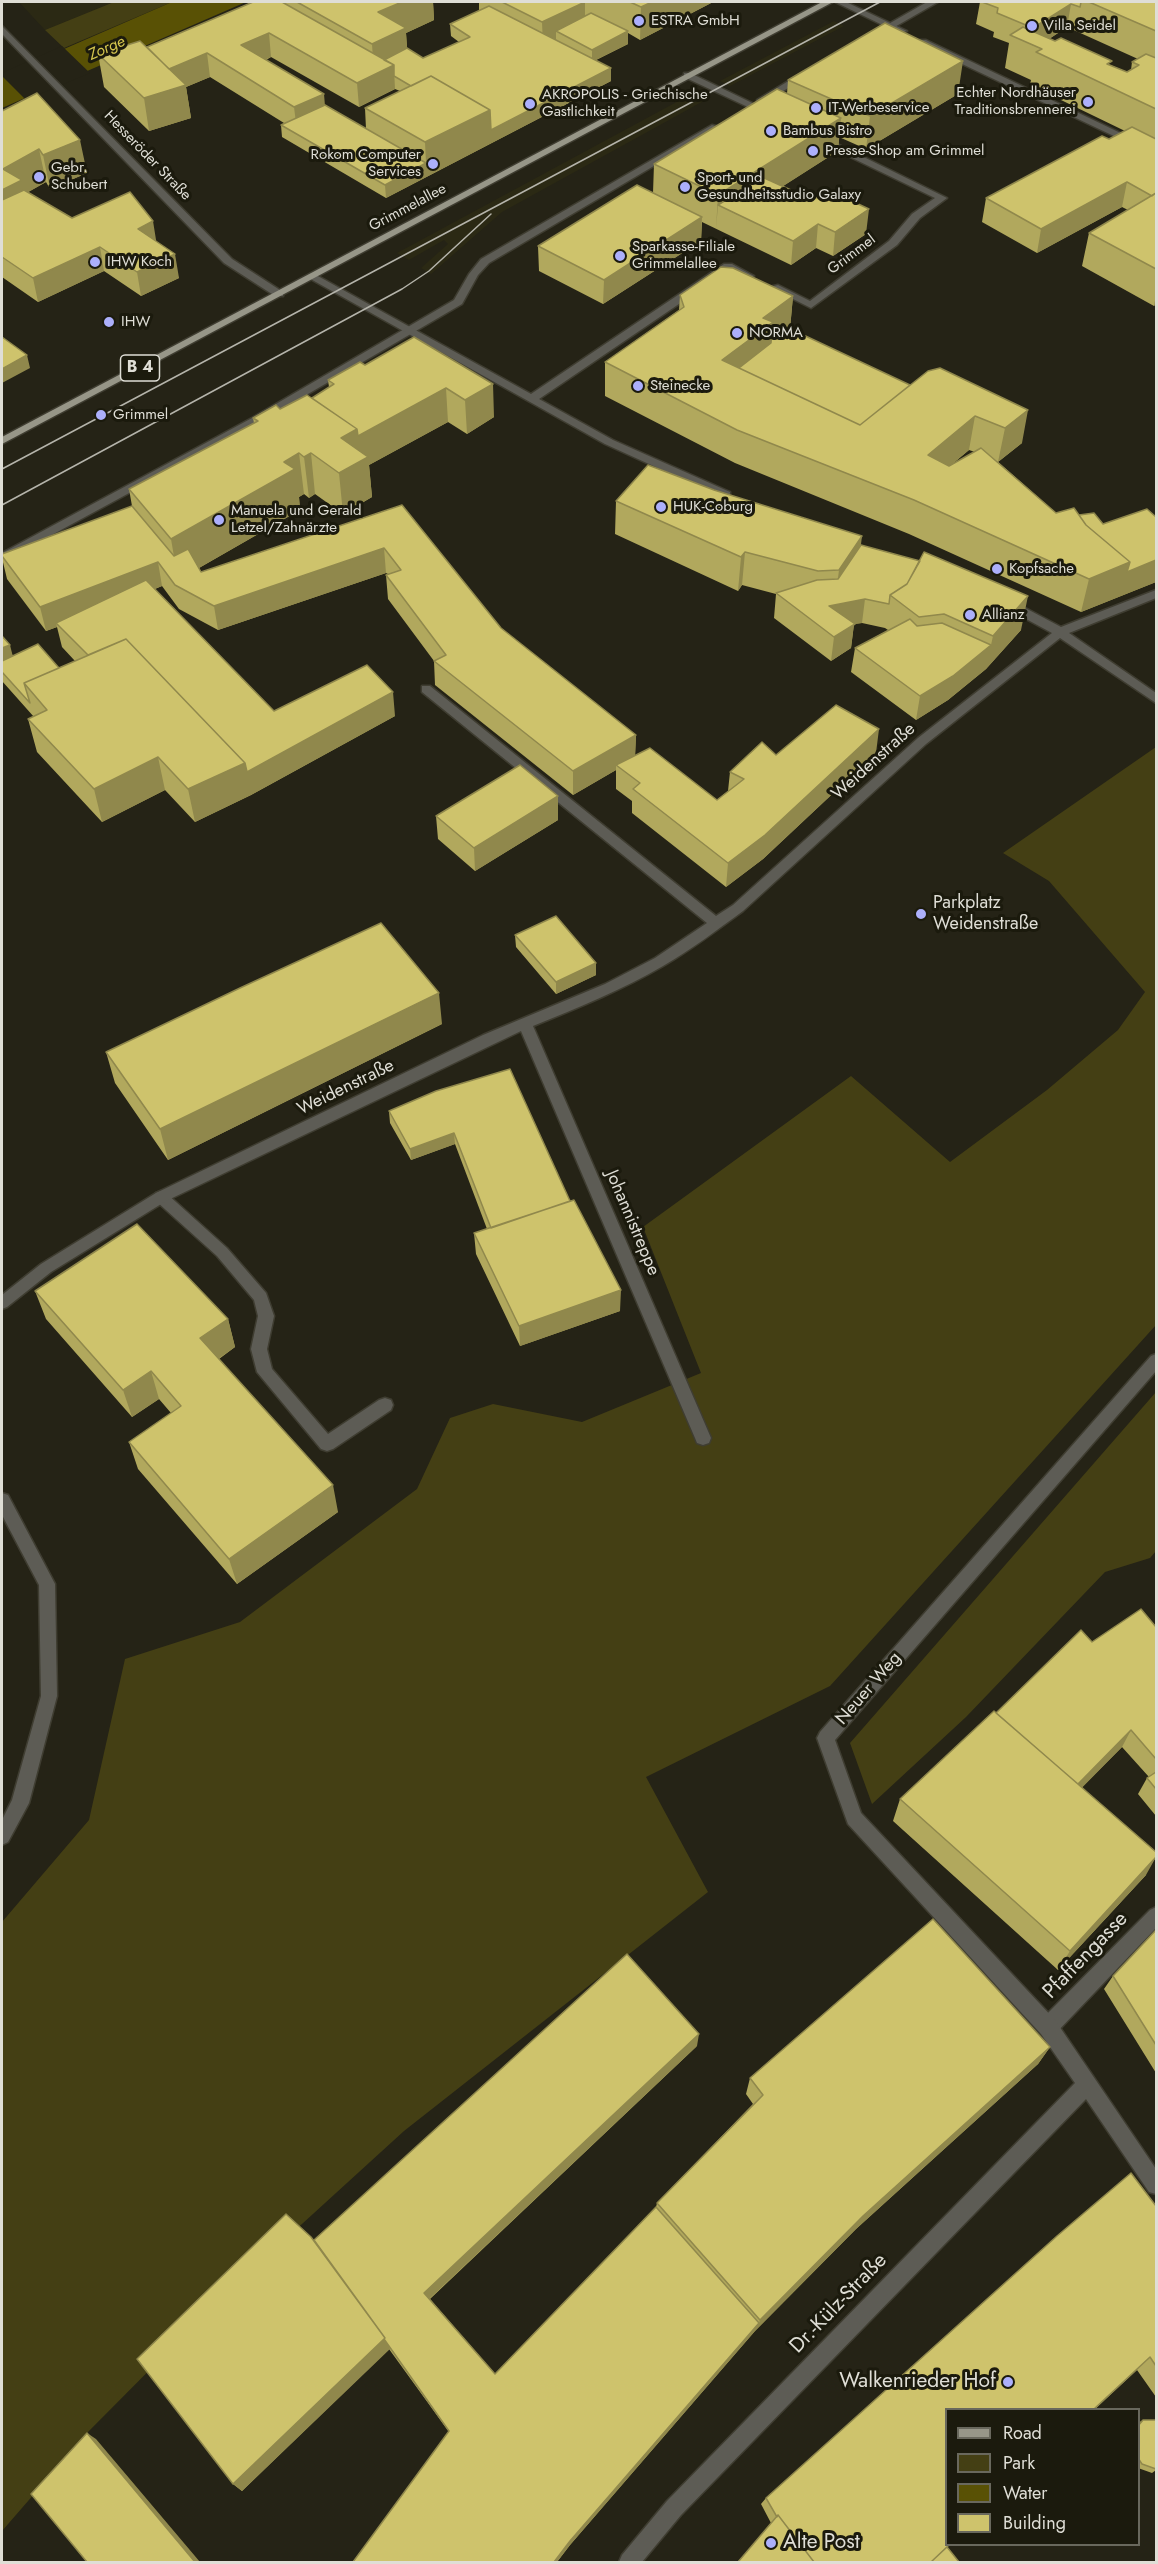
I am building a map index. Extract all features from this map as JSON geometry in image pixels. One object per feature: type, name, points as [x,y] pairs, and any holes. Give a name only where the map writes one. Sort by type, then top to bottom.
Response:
[{"type":"main road","name":"Grimmelallee","points":[[2,441],[828,2]]},
{"type":"street","points":[[840,2],[1156,153]]},
{"type":"street","points":[[861,42],[933,2]]},
{"type":"street","name":"Hesseröder Straße","points":[[2,29],[228,261],[279,294]]},
{"type":"street","points":[[743,112],[813,70]]},
{"type":"street","points":[[687,75],[783,121]]},
{"type":"street","points":[[2,558],[256,420],[458,302],[474,274],[485,261],[723,123]]},
{"type":"street","name":"Grimmel","points":[[531,399],[728,266],[811,304],[893,243],[916,216],[942,198],[813,135]]},
{"type":"street","points":[[312,277],[531,399],[666,470],[736,499]]},
{"type":"street","points":[[1060,632],[1156,594]]},
{"type":"street","points":[[999,600],[1032,615],[1060,632],[1156,699]]},
{"type":"street","name":"Weidenstraße","points":[[2,1302],[92,1238],[162,1197],[525,1024],[636,975],[717,924],[773,879],[922,741],[1060,632]]},
{"type":"street","points":[[426,689],[717,924]]},
{"type":"street","name":"Johannistreppe","points":[[525,1024],[703,1438]]},
{"type":"street","points":[[162,1197],[222,1252],[261,1297],[266,1316],[259,1349],[265,1372],[327,1444],[386,1405]]},
{"type":"street","name":"Neuer Weg","points":[[1048,2027],[854,1818],[825,1738],[1156,1361]]},
{"type":"street","points":[[2,1500],[47,1584],[49,1696],[20,1803],[2,1836]]},
{"type":"street","name":"Pfaffengasse","points":[[1048,2027],[1156,1916]]},
{"type":"street","points":[[1048,2027],[1156,2185]]},
{"type":"street","name":"Dr.-Külz-Straße","points":[[629,2562],[674,2508],[1088,2084]]},
{"type":"shaded area","points":[[19,2],[114,2],[45,30]]},
{"type":"shaded area","points":[[834,21],[844,26],[730,86],[720,81]]},
{"type":"shaded area","points":[[697,91],[709,98],[502,212],[431,274],[421,268],[448,244],[444,240],[409,260],[397,253]]},
{"type":"green space","points":[[114,2],[172,2],[64,48],[45,30]]},
{"type":"green space","points":[[1156,747],[1156,1325],[830,1686],[646,1777],[708,1892],[404,2131],[223,2296],[88,2432],[2,2531],[2,1922],[89,1820],[125,1659],[240,1622],[417,1489],[450,1418],[493,1404],[582,1422],[701,1373],[643,1227],[851,1076],[950,1162],[1047,1090],[1118,1030],[1145,992],[1049,881],[1003,853]]},
{"type":"green space","points":[[1156,1392],[1156,1551],[1150,1558],[1105,1572],[966,1717],[872,1804],[850,1743]]},
{"type":"water","name":"Zorge","points":[[172,2],[246,2],[2,108],[2,76]]},
{"type":"pier","points":[[62,46],[90,73],[26,100],[2,76],[2,73]]},
{"type":"building","points":[[253,2],[282,2],[394,65],[357,83],[269,33],[241,45],[324,94],[294,107],[207,53],[169,69],[147,47]]},
{"type":"building","points":[[297,2],[402,2],[378,12],[406,28],[372,44]]},
{"type":"building","points":[[502,2],[585,2],[542,22]]},
{"type":"building","points":[[630,2],[652,2],[641,7]]},
{"type":"building","points":[[982,2],[1081,2],[1080,7],[1071,4],[1033,28],[997,13],[998,8]]},
{"type":"building","points":[[1089,2],[1156,2],[1156,31]]},
{"type":"building","points":[[489,6],[611,68],[491,130],[490,110],[431,76],[411,86],[394,76],[394,65],[384,60],[407,48],[423,58],[470,37],[450,24]]},
{"type":"building","points":[[591,13],[628,31],[592,50],[556,31]]},
{"type":"building","points":[[885,23],[963,61],[870,116],[788,80]]},
{"type":"building","points":[[1023,27],[1055,41],[1061,38],[1112,61],[1107,64],[1127,72],[1139,65],[1132,62],[1146,54],[1156,58],[1156,109],[1036,52],[1042,49],[1010,35]]},
{"type":"building","points":[[140,41],[186,85],[144,98],[98,54]]},
{"type":"building","points":[[431,76],[490,110],[425,142],[365,108]]},
{"type":"building","points":[[777,89],[841,118],[718,195],[654,164]]},
{"type":"building","points":[[37,93],[80,140],[43,155],[39,149],[3,169],[22,180],[2,190],[2,111]]},
{"type":"building","points":[[325,105],[426,163],[385,185],[281,125]]},
{"type":"building","points":[[1132,127],[1156,139],[1156,193],[1152,196],[1127,182],[1041,229],[986,198],[1102,136],[1109,139]]},
{"type":"building","points":[[762,177],[813,200],[828,190],[869,209],[835,232],[818,224],[793,241],[718,205]]},
{"type":"building","points":[[637,185],[702,217],[604,280],[538,246]]},
{"type":"building","points":[[24,190],[72,218],[130,192],[153,221],[138,229],[175,254],[137,272],[100,247],[33,278],[2,257],[2,200]]},
{"type":"building","points":[[1156,193],[1156,269],[1089,233]]},
{"type":"building","points":[[721,267],[733,268],[793,296],[763,318],[773,322],[722,360],[860,425],[928,371],[940,368],[1028,410],[1005,428],[975,416],[928,455],[949,466],[981,448],[1056,513],[1074,508],[1086,525],[1130,562],[1089,579],[914,500],[737,430],[605,362],[684,307],[680,295]]},
{"type":"building","points":[[780,324],[910,385],[860,425],[739,368],[771,343],[772,330]]},
{"type":"building","points":[[2,337],[27,355],[2,369]]},
{"type":"building","points":[[414,337],[493,384],[465,400],[446,388],[358,436],[357,429],[312,398],[334,384],[328,380],[360,362],[365,365]]},
{"type":"building","points":[[307,395],[357,429],[341,438],[368,457],[339,473],[311,453],[304,457],[299,453],[284,462],[295,469],[171,539],[129,489],[258,421],[253,418],[276,405],[280,409]]},
{"type":"building","points":[[648,465],[714,490],[862,536],[839,570],[818,571],[745,552],[741,557],[616,501]]},
{"type":"building","points":[[402,505],[501,628],[636,735],[573,771],[434,661],[446,655],[386,575],[401,570],[384,548],[214,606],[175,585],[158,562],[40,607],[2,556],[2,554],[132,506],[174,556],[188,549],[201,572]]},
{"type":"building","points":[[1147,509],[1156,517],[1156,560],[1127,572],[1130,562],[1086,525],[1079,515],[1094,513],[1103,524]]},
{"type":"building","points":[[861,545],[920,561],[907,584],[890,595],[889,604],[865,599],[829,606],[855,624],[834,637],[776,593],[817,580],[838,579]]},
{"type":"building","points":[[924,552],[1028,596],[993,636],[944,614],[919,617],[890,595],[907,584]]},
{"type":"building","points":[[146,580],[274,711],[367,665],[393,692],[247,772],[245,763],[126,639],[88,655],[56,623]]},
{"type":"building","points":[[910,619],[917,626],[942,623],[991,645],[953,676],[920,696],[855,648]]},
{"type":"building","points":[[2,636],[10,645],[2,648]]},
{"type":"building","points":[[126,639],[245,763],[188,789],[158,757],[94,789],[28,719],[47,710],[24,683]]},
{"type":"building","points":[[38,644],[59,668],[24,683],[30,703],[2,672],[2,661]]},
{"type":"building","points":[[836,705],[879,729],[765,835],[728,863],[633,789],[640,783],[616,765],[650,748],[717,800],[744,779],[730,772],[762,742],[776,755]]},
{"type":"building","points":[[520,765],[558,796],[474,848],[436,816]]},
{"type":"building","points":[[556,916],[596,963],[556,982],[515,935]]},
{"type":"building","points":[[381,923],[439,993],[160,1129],[106,1052],[240,988]]},
{"type":"building","points":[[510,1069],[570,1201],[491,1228],[454,1133],[410,1149],[389,1111],[436,1091]]},
{"type":"building","points":[[574,1200],[621,1290],[519,1326],[474,1233]]},
{"type":"building","points":[[137,1224],[228,1319],[200,1338],[333,1485],[229,1559],[129,1442],[181,1406],[151,1371],[123,1390],[35,1291]]},
{"type":"building","points":[[1141,1609],[1156,1627],[1156,1759],[1131,1730],[1078,1784],[996,1713],[1081,1630],[1092,1642]]},
{"type":"building","points":[[994,1711],[1156,1852],[1156,1857],[1070,1951],[900,1799]]},
{"type":"building","points":[[1156,1772],[1156,1789],[1147,1778]]},
{"type":"building","points":[[933,1919],[1050,2047],[863,2216],[760,2320],[657,2203],[763,2095],[750,2078]]},
{"type":"building","points":[[1156,1930],[1156,2045],[1113,1976]]},
{"type":"building","points":[[627,1954],[699,2034],[424,2293],[495,2374],[656,2207],[759,2323],[554,2562],[353,2562],[449,2431],[314,2240]]},
{"type":"building","name":"Walkenrieder Hof","points":[[1131,2173],[1156,2206],[1156,2366],[1150,2357],[1095,2408],[945,2408],[945,2546],[948,2546],[931,2562],[814,2562],[778,2515],[777,2517],[766,2498],[1057,2236]]},
{"type":"building","points":[[286,2214],[311,2237],[385,2338],[233,2484],[137,2359]]},
{"type":"building","points":[[1143,2420],[1156,2420],[1156,2469],[1140,2461],[1140,2424]]},
{"type":"building","points":[[87,2433],[195,2562],[87,2562],[31,2494]]},
{"type":"building","name":"Alte Post","points":[[778,2515],[814,2562],[738,2562]]},
{"type":"building","points":[[947,2547],[959,2562],[931,2562]]},
{"type":"tram line","points":[[2,469],[880,2]]},
{"type":"tram line","points":[[2,505],[402,289],[429,271],[491,214]]},
{"type":"place","name":"ESTRA GmbH","points":[[639,21]]},
{"type":"place","name":"Villa Seidel","points":[[1032,26]]},
{"type":"place","name":"Echter Nordhäuser Traditionsbrennerei","points":[[1088,102]]},
{"type":"place","name":"AKROPOLIS - Griechische Gastlichkeit","points":[[530,104]]},
{"type":"place","name":"IT-Werbeservice","points":[[816,108]]},
{"type":"place","name":"Bambus Bistro","points":[[771,131]]},
{"type":"place","name":"Presse-Shop am Grimmel","points":[[813,151]]},
{"type":"place","name":"Rokom Computer Services","points":[[433,164]]},
{"type":"place","name":"Gebr. Schubert","points":[[39,177]]},
{"type":"place","name":"Sport- und Gesundheitsstudio Galaxy","points":[[685,187]]},
{"type":"place","name":"Sparkasse-Filiale Grimmelallee","points":[[620,256]]},
{"type":"place","name":"IHW Koch","points":[[95,262]]},
{"type":"place","name":"IHW","points":[[109,322]]},
{"type":"place","name":"NORMA","points":[[737,333]]},
{"type":"place","name":"Steinecke","points":[[638,386]]},
{"type":"place","name":"Grimmel","points":[[101,415]]},
{"type":"place","name":"HUK-Coburg","points":[[661,507]]},
{"type":"place","name":"Manuela und Gerald Letzel/Zahnärzte","points":[[219,520]]},
{"type":"place","name":"Kopfsache","points":[[997,569]]},
{"type":"place","name":"Allianz","points":[[970,615]]},
{"type":"place","name":"Parkplatz Weidenstraße","points":[[921,914]]},
{"type":"place","name":"Walkenrieder Hof","points":[[1008,2382]]},
{"type":"place","name":"Alte Post","points":[[771,2543]]}]
